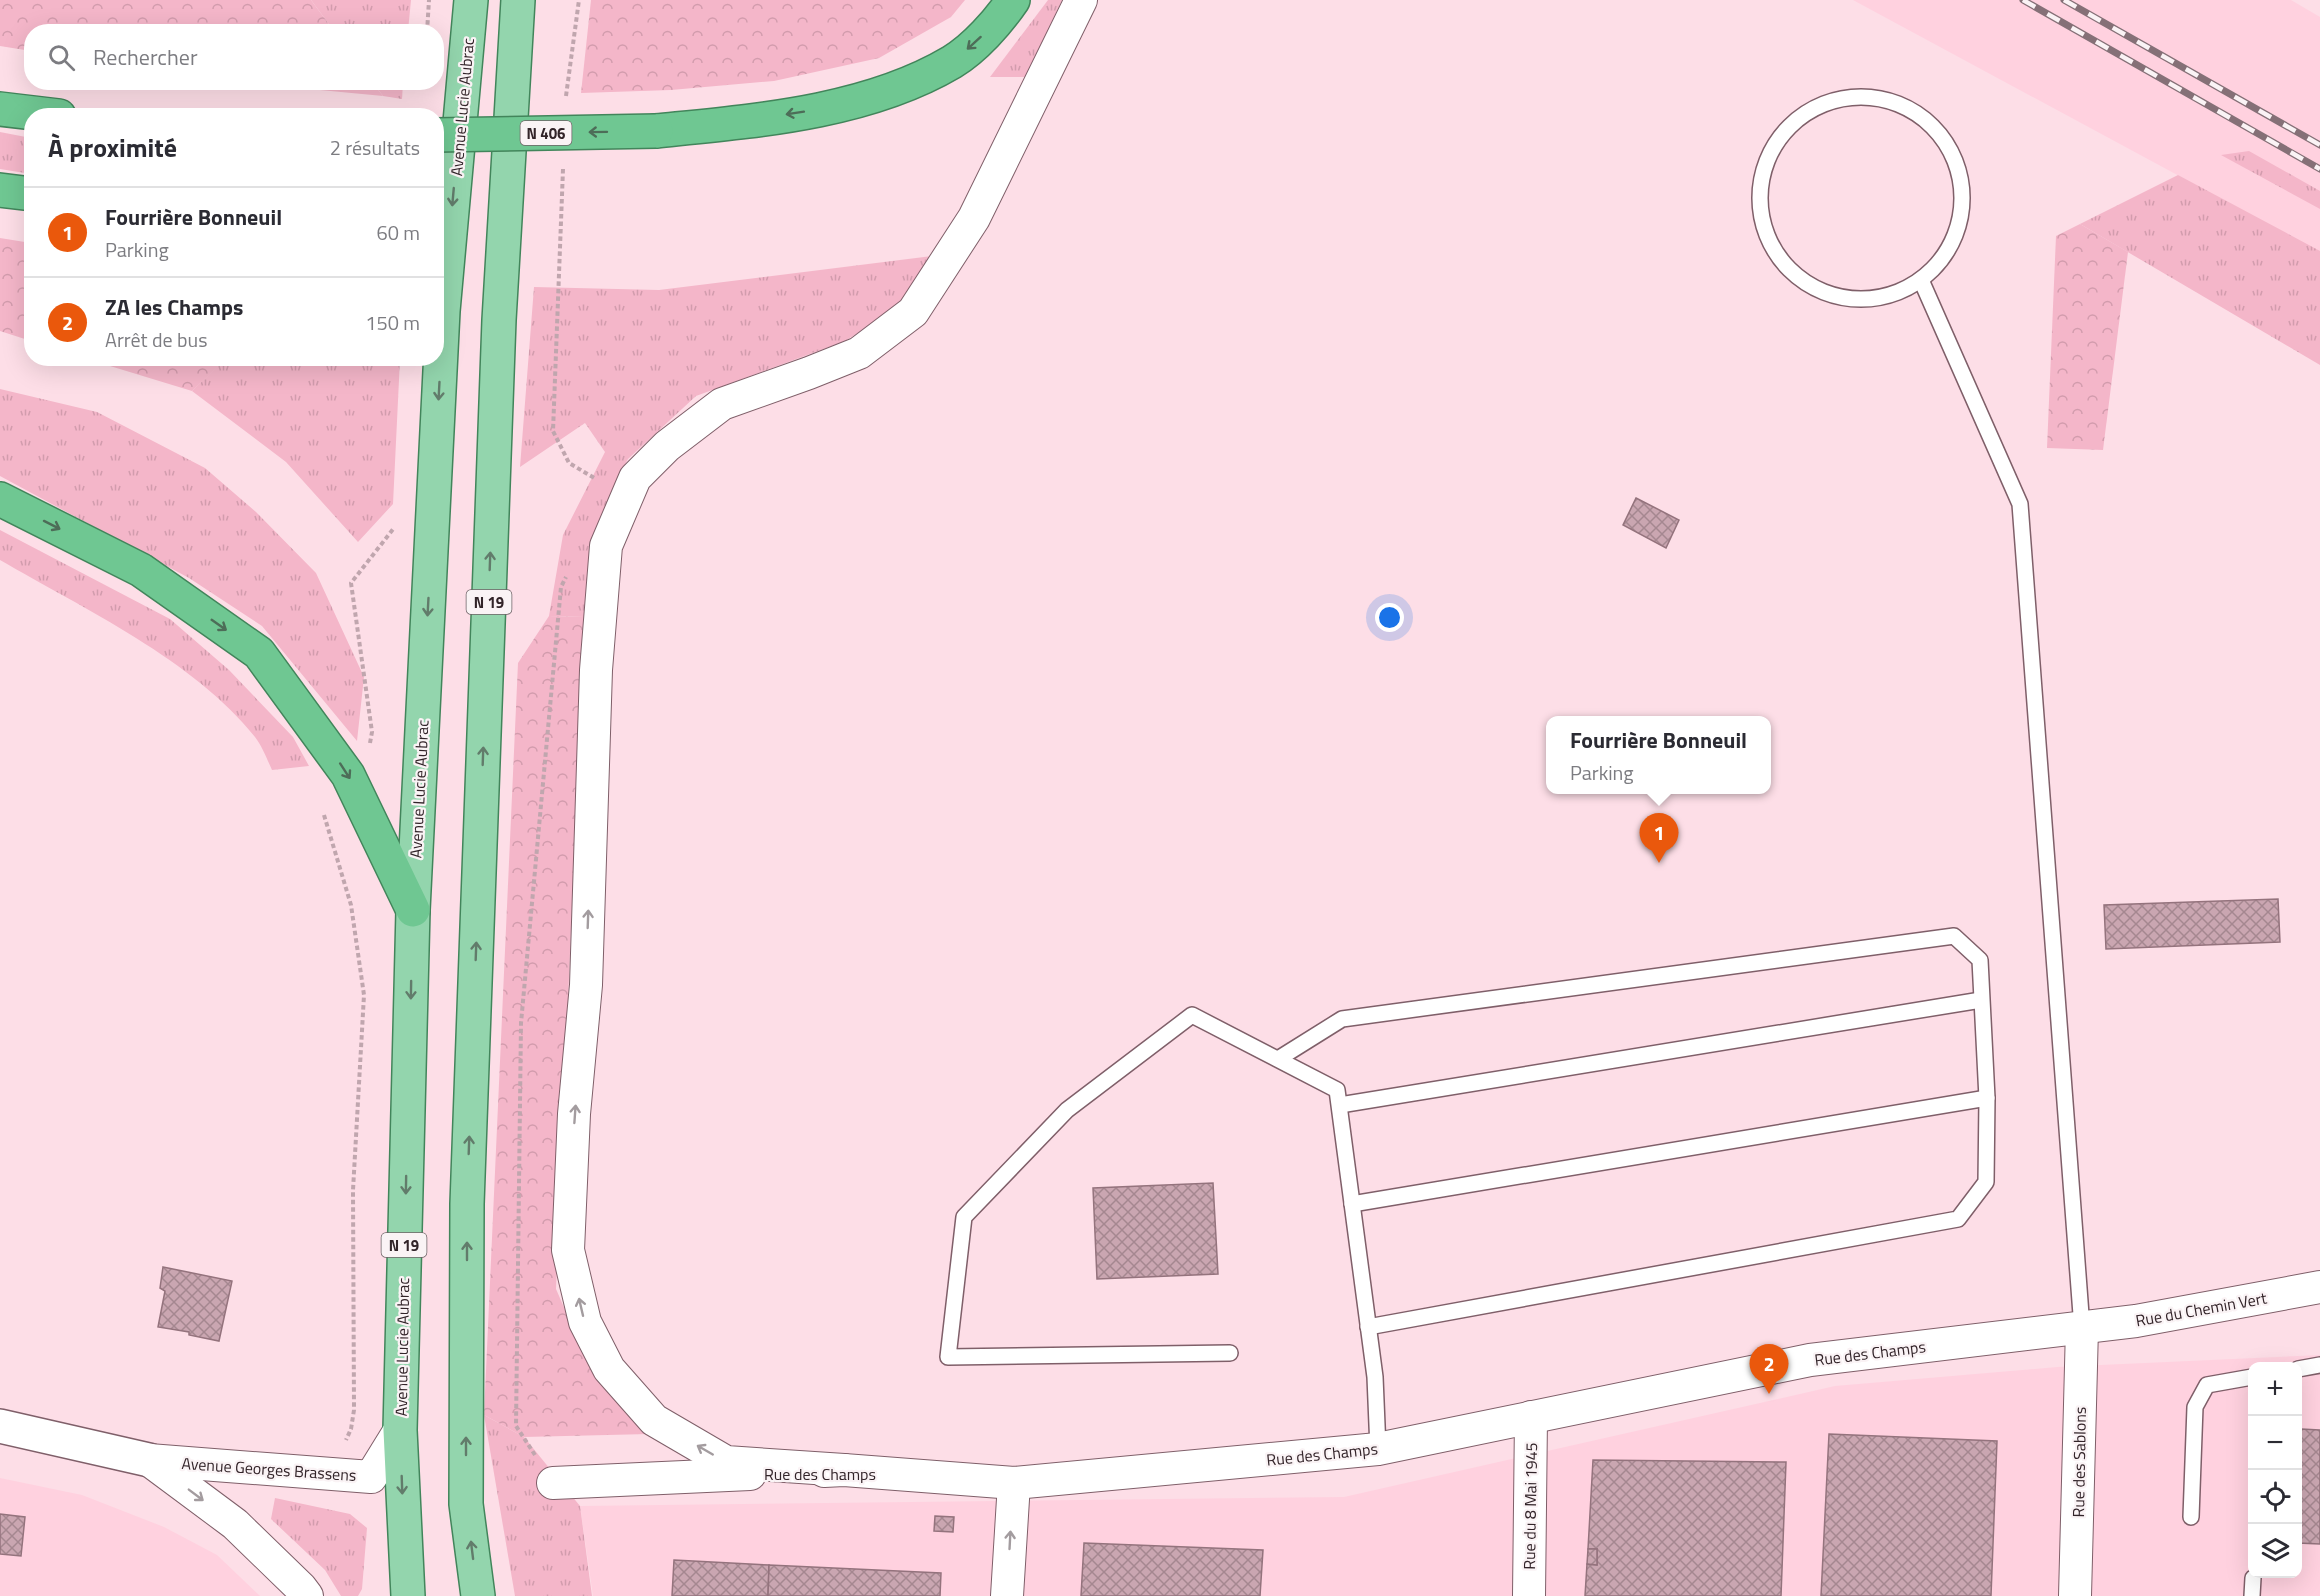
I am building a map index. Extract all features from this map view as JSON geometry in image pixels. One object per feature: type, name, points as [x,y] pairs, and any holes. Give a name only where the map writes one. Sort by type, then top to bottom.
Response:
[{"type":"highway","name":"N 406","points":[[444,135],[656,131],[838,105],[887,92],[954,60],[981,37],[1013,0]]},
{"type":"highway","points":[[0,109],[24,112]]},
{"type":"highway","points":[[0,190],[24,193]]},
{"type":"highway","points":[[0,499],[141,570],[259,653],[348,775],[413,910]]},
{"type":"main road","name":"N 19","points":[[478,1596],[466,1504],[467,1204],[499,320],[518,0]]},
{"type":"main road","name":"Avenue Lucie Aubrac","points":[[444,290],[471,7]]},
{"type":"main road","name":"Avenue Lucie Aubrac","points":[[407,1588],[400,1430],[413,910],[439,366]]},
{"type":"street","points":[[844,1470],[726,1462],[654,1420],[609,1369],[585,1322],[568,1250],[574,1114],[586,985],[596,670],[606,546],[635,478],[666,446],[722,404],[859,353],[913,312],[975,219],[1082,0]]},
{"type":"street","name":"Rue du Chemin Vert","points":[[2082,1328],[2136,1322],[2320,1287]]},
{"type":"street","name":"Rue des Champs","points":[[553,1483],[844,1470],[1014,1483],[1378,1449],[1810,1360],[2082,1328]]},
{"type":"street","name":"Rue des Sablons","points":[[2075,1596],[2082,1328]]},
{"type":"street","name":"Rue du 8 Mai 1945","points":[[1529,1596],[1531,1417]]},
{"type":"street","name":"Avenue Georges Brassens","points":[[0,1426],[149,1460],[370,1477],[400,1430]]},
{"type":"street","name":"Avenue Georges Brassens","points":[[149,1460],[235,1524],[307,1596]]},
{"type":"street","points":[[1007,1596],[1014,1483]]},
{"type":"lane","points":[[1875,97],[1906,107],[1935,127],[1954,156],[1963,189],[1960,224],[1945,256],[1921,280],[1892,295],[1858,299],[1826,293],[1797,277],[1776,252],[1762,222],[1760,189],[1767,157],[1785,129],[1811,109],[1842,98],[1875,97]]},
{"type":"lane","points":[[1921,280],[2020,504],[2082,1328]]},
{"type":"lane","points":[[1278,1059],[1342,1019],[1954,936],[1980,960],[1987,1098],[1986,1182],[1958,1219],[1368,1327]]},
{"type":"lane","points":[[1340,1105],[1981,1000]]},
{"type":"lane","points":[[1230,1353],[948,1357],[964,1217],[1067,1110],[1192,1015],[1337,1090],[1375,1377],[1378,1449]]},
{"type":"lane","points":[[1352,1204],[1987,1098]]},
{"type":"lane","points":[[2302,1368],[2320,1365]]},
{"type":"lane","points":[[2191,1517],[2195,1407],[2207,1385],[2248,1378]]},
{"type":"lane","points":[[2252,1596],[2253,1578]]},
{"type":"path","points":[[428,24],[429,0]]},
{"type":"path","points":[[565,106],[579,0]]},
{"type":"path","points":[[563,165],[553,431],[569,463],[597,480]]},
{"type":"path","points":[[341,1451],[351,1429],[354,1410],[353,1190],[364,995],[351,905],[319,796],[367,760],[372,732],[351,583],[401,520]]},
{"type":"path","points":[[553,1483],[516,1426],[521,1023],[561,587],[570,567]]},
{"type":"shaded area","points":[[1853,0],[2291,0],[2320,17],[2320,252]]},
{"type":"shaded area","points":[[2320,1355],[2320,1596],[593,1596],[580,1506],[1344,1497],[1835,1386],[2057,1367]]},
{"type":"shaded area","points":[[0,1478],[82,1495],[164,1527],[217,1555],[260,1596],[0,1596]]},
{"type":"green space","points":[[0,0],[311,0],[329,24],[24,24],[24,50],[0,46]]},
{"type":"green space","points":[[311,0],[411,0],[409,24],[329,24]]},
{"type":"green space","points":[[591,0],[965,0],[951,17],[879,58],[774,81],[671,90],[581,93]]},
{"type":"green space","points":[[1048,0],[1062,0],[1026,77],[990,77]]},
{"type":"green space","points":[[319,90],[378,90],[383,96]]},
{"type":"green space","points":[[378,90],[403,90],[402,99],[383,96]]},
{"type":"green space","points":[[0,132],[24,137],[24,173],[0,169]]},
{"type":"green space","points":[[2249,151],[2320,191],[2320,209],[2221,155]]},
{"type":"green space","points":[[2178,175],[2320,251],[2320,365],[2080,224]]},
{"type":"green space","points":[[2080,224],[2128,252],[2103,450],[2047,448],[2056,236]]},
{"type":"green space","points":[[0,238],[24,242],[24,339],[0,331]]},
{"type":"green space","points":[[932,256],[896,309],[845,341],[696,396],[628,459],[615,483],[584,617],[549,616],[563,535],[605,452],[585,423],[520,467],[534,287],[659,290]]},
{"type":"green space","points":[[110,366],[219,366],[192,391]]},
{"type":"green space","points":[[218,366],[400,366],[393,504],[358,542],[286,462],[192,391]]},
{"type":"green space","points":[[0,389],[97,412],[205,468],[256,512],[316,573],[364,677],[357,741],[262,626],[189,578],[0,476]]},
{"type":"green space","points":[[0,530],[170,619],[229,670],[293,737],[309,766],[272,770],[255,737],[230,709],[170,660],[102,617],[0,560]]},
{"type":"green space","points":[[549,616],[584,617],[556,1289],[589,1365],[649,1434],[524,1437],[484,1415],[518,663]]},
{"type":"green space","points":[[484,1415],[524,1437],[580,1506],[592,1596],[515,1596]]},
{"type":"green space","points":[[275,1498],[350,1514],[367,1528],[362,1589],[358,1596],[341,1596],[325,1570],[271,1519]]},
{"type":"building","points":[[1636,498],[1679,520],[1666,548],[1623,525]]},
{"type":"building","points":[[2278,899],[2280,942],[2106,949],[2104,905]]},
{"type":"building","points":[[1213,1183],[1218,1274],[1097,1279],[1093,1188]]},
{"type":"building","points":[[163,1267],[232,1281],[219,1341],[189,1335],[189,1332],[158,1327],[165,1291],[160,1288]]},
{"type":"building","points":[[2302,1429],[2320,1430],[2320,1544],[2302,1543]]},
{"type":"building","points":[[1829,1434],[1997,1441],[1991,1596],[1821,1596]]},
{"type":"building","points":[[1593,1460],[1786,1462],[1781,1596],[1585,1596],[1587,1564],[1597,1565],[1597,1549],[1588,1549]]},
{"type":"building","points":[[0,1514],[25,1517],[21,1556],[0,1554]]},
{"type":"building","points":[[935,1516],[954,1517],[953,1532],[934,1531]]},
{"type":"building","points":[[1084,1543],[1263,1550],[1260,1596],[1081,1596]]},
{"type":"building","points":[[1588,1549],[1597,1549],[1597,1565],[1587,1564]]},
{"type":"building","points":[[674,1560],[769,1565],[768,1596],[672,1596]]},
{"type":"building","points":[[769,1565],[941,1573],[940,1596],[768,1596]]},
{"type":"railway","points":[[2023,0],[2320,169]]},
{"type":"railway","points":[[2064,0],[2320,145]]},
{"type":"place","name":"Fourrière Bonneuil","points":[[1659,863]]},
{"type":"place","name":"ZA les Champs","points":[[1769,1394]]}]
